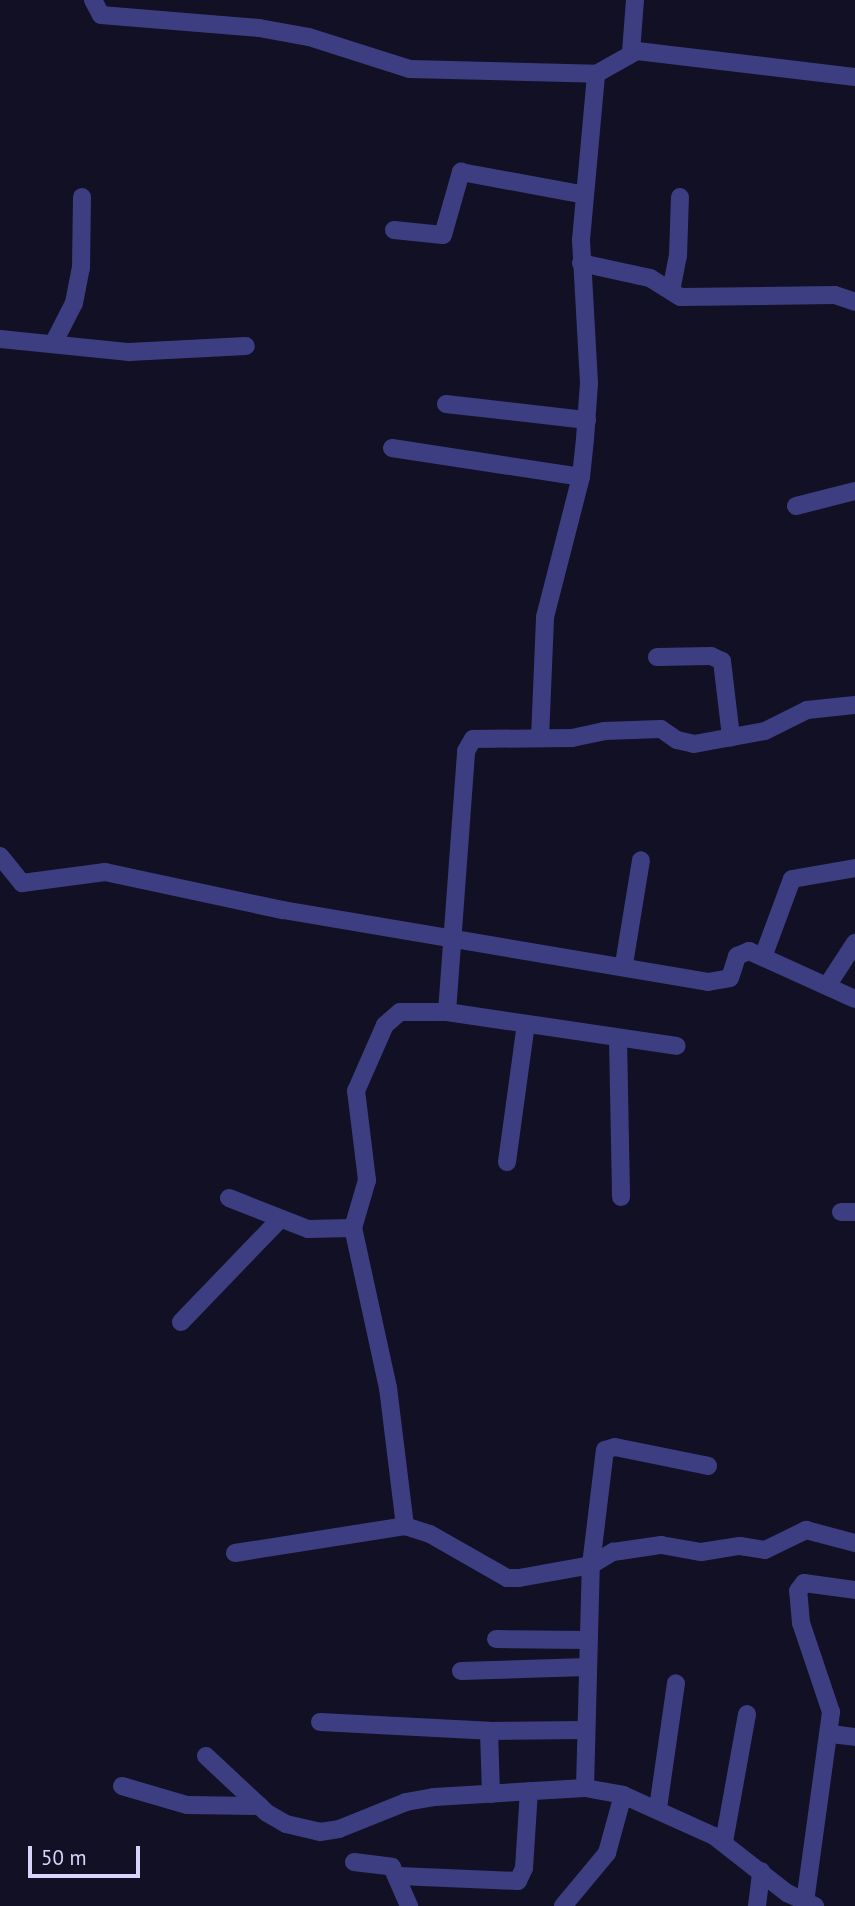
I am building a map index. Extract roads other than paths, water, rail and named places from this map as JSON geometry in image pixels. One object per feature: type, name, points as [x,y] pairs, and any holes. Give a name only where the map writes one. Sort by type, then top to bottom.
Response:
[{"type":"street","points":[[93,0],[101,15],[259,28],[309,37],[410,69],[596,74],[631,52],[855,77]]},
{"type":"street","points":[[631,52],[635,0]]},
{"type":"street","points":[[540,737],[545,617],[581,477],[587,420],[581,263],[596,74]]},
{"type":"street","points":[[394,230],[443,235],[461,172],[585,195]]},
{"type":"street","points":[[53,344],[74,303],[81,268],[82,197]]},
{"type":"street","points":[[671,291],[678,257],[680,197]]},
{"type":"street","points":[[581,263],[650,278],[671,291],[694,298],[835,295],[855,302]]},
{"type":"street","points":[[0,339],[159,353],[246,346]]},
{"type":"street","points":[[446,404],[587,420]]},
{"type":"street","points":[[392,448],[581,477]]},
{"type":"street","points":[[796,506],[855,491]]},
{"type":"street","points":[[657,657],[718,656],[731,737]]},
{"type":"street","points":[[447,1012],[468,743],[481,737],[540,737],[661,729],[684,743],[731,737],[780,726],[807,710],[855,705]]},
{"type":"street","points":[[0,856],[22,883],[105,872],[452,939],[624,964],[719,982],[730,978],[741,951],[763,957],[829,984],[855,999]]},
{"type":"street","points":[[624,964],[642,860]]},
{"type":"street","points":[[763,957],[792,879],[855,868]]},
{"type":"street","points":[[829,984],[855,943]]},
{"type":"street","points":[[405,1526],[390,1400],[353,1228],[367,1180],[356,1100],[358,1082],[390,1017],[410,1010],[447,1012],[676,1046]]},
{"type":"street","points":[[507,1162],[526,1024]]},
{"type":"street","points":[[618,1038],[621,1197]]},
{"type":"street","points":[[229,1198],[279,1220],[323,1231],[353,1228]]},
{"type":"street","points":[[181,1322],[279,1220]]},
{"type":"street","points":[[585,1788],[591,1565],[606,1450],[615,1447],[708,1466]]},
{"type":"street","points":[[235,1553],[405,1526],[430,1534],[508,1578],[591,1565],[613,1552],[661,1545],[701,1552],[740,1546],[765,1550],[806,1530],[855,1543]]},
{"type":"street","points":[[206,1756],[260,1806],[286,1824],[320,1832],[340,1829],[407,1802],[585,1788],[623,1795],[659,1808],[724,1842],[810,1904],[831,1734],[831,1712],[801,1623],[798,1591],[804,1583],[855,1590]]},
{"type":"street","points":[[496,1639],[588,1640]]},
{"type":"street","points":[[461,1671],[587,1667]]},
{"type":"street","points":[[659,1808],[676,1683]]},
{"type":"street","points":[[724,1842],[747,1714]]},
{"type":"street","points":[[320,1721],[489,1731],[585,1730]]},
{"type":"street","points":[[489,1731],[491,1794]]},
{"type":"street","points":[[831,1734],[855,1737]]},
{"type":"street","points":[[122,1786],[187,1805],[260,1806]]},
{"type":"street","points":[[399,1876],[518,1881],[524,1868],[529,1791]]},
{"type":"street","points":[[563,1906],[607,1853],[623,1795]]},
{"type":"street","points":[[354,1862],[379,1863],[392,1867],[399,1876],[409,1906]]},
{"type":"street","points":[[757,1906],[761,1871]]}]
